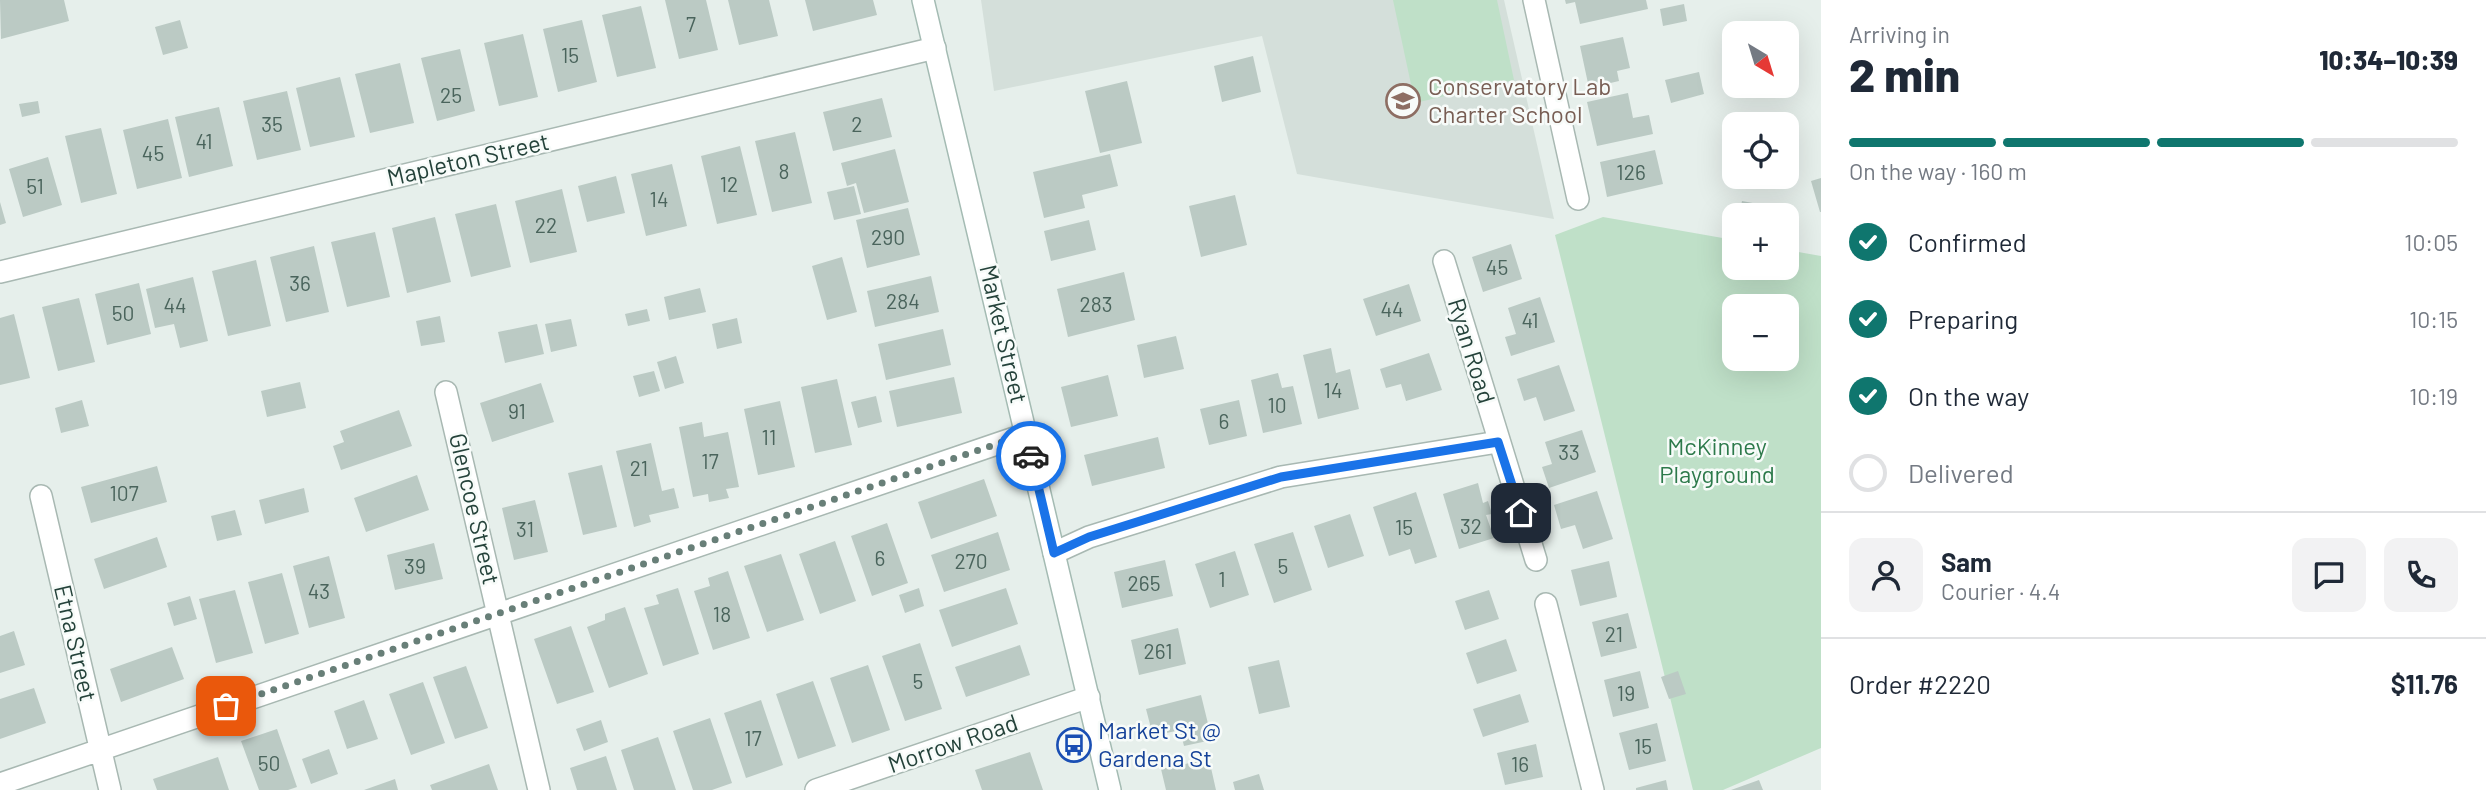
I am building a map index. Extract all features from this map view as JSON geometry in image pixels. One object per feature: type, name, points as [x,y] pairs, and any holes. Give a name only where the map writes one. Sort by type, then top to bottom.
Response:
[{"type":"street","name":"Market Street","points":[[923,0],[1110,790]]},
{"type":"street","points":[[1534,0],[1578,199]]},
{"type":"street","name":"Mapleton Street","points":[[0,272],[935,48]]},
{"type":"street","name":"Ryan Road","points":[[1444,261],[1536,560]]},
{"type":"street","name":"Glencoe Street","points":[[446,392],[539,790]]},
{"type":"street","points":[[0,784],[1026,434]]},
{"type":"street","points":[[1054,553],[1089,537],[1281,477],[1498,442]]},
{"type":"street","name":"Etna Street","points":[[41,496],[110,790]]},
{"type":"street","points":[[1546,604],[1594,790]]},
{"type":"street","name":"Morrow Road","points":[[817,790],[1088,697]]},
{"type":"shaded area","name":"Conservatory Lab Charter School","points":[[981,0],[1504,0],[1554,219],[1297,174],[1262,36],[994,91]]},
{"type":"green space","points":[[1393,0],[1497,0],[1514,80],[1415,103]]},
{"type":"green space","name":"McKinney Playground","points":[[1603,217],[1722,238],[1722,280],[1799,280],[1799,252],[1821,256],[1821,748],[1723,790],[1693,790],[1555,235]]},
{"type":"building","points":[[0,0],[64,0],[69,21],[1,39]]},
{"type":"building","points":[[665,0],[706,0],[718,50],[679,59]]},
{"type":"building","points":[[728,0],[769,0],[778,36],[739,45]]},
{"type":"building","points":[[805,0],[873,0],[877,15],[813,31]]},
{"type":"building","points":[[1565,0],[1646,0],[1648,9],[1580,24],[1575,2],[1566,4]]},
{"type":"building","points":[[1684,4],[1687,21],[1663,26],[1660,9]]},
{"type":"building","points":[[641,6],[656,68],[617,77],[602,15]]},
{"type":"building","points":[[180,20],[188,48],[163,55],[155,27]]},
{"type":"building","points":[[582,20],[597,82],[558,92],[543,29]]},
{"type":"building","points":[[523,34],[538,97],[499,106],[484,43]]},
{"type":"building","points":[[1623,37],[1630,68],[1617,71],[1619,81],[1589,88],[1580,46]]},
{"type":"building","points":[[460,49],[475,111],[437,121],[421,58]]},
{"type":"building","points":[[1253,56],[1261,92],[1222,102],[1214,66]]},
{"type":"building","points":[[400,63],[414,123],[370,133],[355,74]]},
{"type":"building","points":[[1699,72],[1704,94],[1671,103],[1665,80]]},
{"type":"building","points":[[340,77],[355,137],[310,147],[296,88]]},
{"type":"building","points":[[1127,81],[1142,143],[1100,153],[1085,91]]},
{"type":"building","points":[[287,91],[301,150],[257,160],[243,101]]},
{"type":"building","points":[[1628,93],[1633,118],[1649,115],[1653,134],[1597,146],[1587,102]]},
{"type":"building","points":[[882,98],[892,137],[833,151],[823,112]]},
{"type":"building","points":[[38,101],[40,113],[22,117],[19,104]]},
{"type":"building","points":[[219,107],[233,166],[189,177],[175,117]]},
{"type":"building","points":[[168,119],[182,178],[137,189],[123,130]]},
{"type":"building","points":[[101,128],[117,194],[81,203],[65,136]]},
{"type":"building","points":[[795,132],[812,203],[772,212],[755,141]]},
{"type":"building","points":[[740,146],[757,215],[717,224],[701,156]]},
{"type":"building","points":[[895,149],[909,202],[864,213],[856,183],[847,186],[841,163]]},
{"type":"building","points":[[1655,150],[1663,184],[1607,197],[1600,162]]},
{"type":"building","points":[[1110,154],[1118,186],[1082,195],[1085,208],[1044,218],[1033,172]]},
{"type":"building","points":[[48,157],[62,205],[23,217],[9,169]]},
{"type":"building","points":[[672,164],[687,226],[646,236],[631,174]]},
{"type":"building","points":[[616,176],[625,213],[587,222],[578,186]]},
{"type":"building","points":[[1821,178],[1821,212],[1820,212],[1811,181]]},
{"type":"building","points":[[854,186],[861,214],[834,220],[827,192]]},
{"type":"building","points":[[562,189],[577,252],[530,263],[515,201]]},
{"type":"building","points":[[1235,195],[1247,245],[1201,257],[1189,206]]},
{"type":"building","points":[[0,202],[6,223],[0,225]]},
{"type":"building","points":[[496,204],[511,267],[471,277],[455,214]]},
{"type":"building","points":[[908,208],[920,255],[867,268],[856,220]]},
{"type":"building","points":[[435,217],[451,282],[407,293],[392,228]]},
{"type":"building","points":[[1089,220],[1096,250],[1051,261],[1044,231]]},
{"type":"building","points":[[375,232],[390,297],[347,307],[331,242]]},
{"type":"building","points":[[1511,244],[1522,279],[1483,292],[1472,257]]},
{"type":"building","points":[[314,246],[329,312],[286,322],[270,257]]},
{"type":"building","points":[[842,257],[857,312],[827,320],[812,266]]},
{"type":"building","points":[[256,260],[271,326],[228,336],[212,271]]},
{"type":"building","points":[[1124,272],[1135,320],[1068,337],[1057,289]]},
{"type":"building","points":[[931,276],[939,312],[875,327],[867,291]]},
{"type":"building","points":[[193,277],[208,341],[180,348],[174,324],[155,328],[146,289]]},
{"type":"building","points":[[139,283],[151,334],[107,345],[95,294]]},
{"type":"building","points":[[1409,284],[1421,321],[1376,336],[1363,299]]},
{"type":"building","points":[[700,288],[706,312],[669,320],[664,297]]},
{"type":"building","points":[[1540,297],[1555,342],[1511,356],[1505,337],[1516,334],[1508,308]]},
{"type":"building","points":[[79,298],[95,362],[58,371],[42,307]]},
{"type":"building","points":[[647,309],[650,321],[628,326],[625,314]]},
{"type":"building","points":[[14,314],[30,378],[0,385],[0,318]]},
{"type":"building","points":[[440,316],[445,342],[421,346],[416,321]]},
{"type":"building","points":[[737,318],[742,343],[717,349],[712,324]]},
{"type":"building","points":[[571,319],[577,346],[551,352],[545,324]]},
{"type":"building","points":[[537,324],[544,354],[505,363],[498,332]]},
{"type":"building","points":[[943,329],[951,365],[886,380],[878,344]]},
{"type":"building","points":[[1176,336],[1184,369],[1144,378],[1137,345]]},
{"type":"building","points":[[1331,348],[1336,373],[1350,369],[1359,409],[1318,419],[1303,355]]},
{"type":"building","points":[[1429,353],[1442,390],[1406,401],[1401,384],[1386,388],[1380,369]]},
{"type":"building","points":[[676,356],[684,383],[665,389],[657,362]]},
{"type":"building","points":[[1559,365],[1575,411],[1544,421],[1536,397],[1524,401],[1517,379]]},
{"type":"building","points":[[654,371],[660,391],[639,397],[633,376]]},
{"type":"building","points":[[1278,373],[1282,388],[1293,386],[1302,424],[1263,433],[1251,380]]},
{"type":"building","points":[[1108,375],[1118,416],[1071,427],[1061,387]]},
{"type":"building","points":[[954,377],[962,413],[897,427],[889,391]]},
{"type":"building","points":[[837,379],[852,445],[815,453],[801,387]]},
{"type":"building","points":[[300,382],[306,408],[267,417],[261,391]]},
{"type":"building","points":[[541,383],[554,422],[492,442],[480,403]]},
{"type":"building","points":[[876,396],[882,422],[858,428],[851,402]]},
{"type":"building","points":[[82,400],[89,426],[61,433],[55,408]]},
{"type":"building","points":[[1239,400],[1247,436],[1209,445],[1200,409]]},
{"type":"building","points":[[780,401],[795,467],[758,475],[744,409]]},
{"type":"building","points":[[399,410],[412,446],[341,470],[333,446],[344,442],[340,431]]},
{"type":"building","points":[[702,422],[704,437],[728,432],[739,487],[726,489],[729,498],[709,502],[708,494],[693,497],[679,427]]},
{"type":"building","points":[[1582,430],[1596,472],[1549,488],[1542,467],[1552,464],[1545,442]]},
{"type":"building","points":[[1158,437],[1165,468],[1092,486],[1084,455]]},
{"type":"building","points":[[651,443],[662,491],[674,488],[679,508],[649,515],[651,522],[634,527],[616,451]]},
{"type":"building","points":[[602,465],[617,527],[583,535],[568,473]]},
{"type":"building","points":[[157,466],[167,502],[91,523],[81,487]]},
{"type":"building","points":[[417,475],[429,510],[366,532],[354,498]]},
{"type":"building","points":[[984,479],[997,516],[931,539],[918,502]]},
{"type":"building","points":[[1478,483],[1483,503],[1488,501],[1492,514],[1486,515],[1494,538],[1459,549],[1443,494]]},
{"type":"building","points":[[304,488],[309,512],[265,524],[259,500]]},
{"type":"building","points":[[1597,491],[1613,539],[1583,549],[1575,525],[1561,529],[1554,505]]},
{"type":"building","points":[[1416,492],[1437,557],[1415,564],[1410,549],[1389,556],[1373,507]]},
{"type":"building","points":[[535,500],[548,552],[514,560],[502,508]]},
{"type":"building","points":[[235,510],[242,535],[217,541],[211,516]]},
{"type":"building","points":[[1350,514],[1364,556],[1328,568],[1314,526]]},
{"type":"building","points":[[887,523],[908,583],[872,596],[851,536]]},
{"type":"building","points":[[998,532],[1010,570],[944,592],[931,555]]},
{"type":"building","points":[[1293,532],[1312,590],[1274,603],[1254,544]]},
{"type":"building","points":[[157,537],[167,567],[104,589],[94,559]]},
{"type":"building","points":[[835,541],[856,601],[820,614],[799,554]]},
{"type":"building","points":[[434,543],[443,579],[395,590],[387,555]]},
{"type":"building","points":[[1235,551],[1249,595],[1210,608],[1195,564]]},
{"type":"building","points":[[781,554],[804,620],[767,632],[744,566]]},
{"type":"building","points":[[329,556],[345,618],[309,628],[293,566]]},
{"type":"building","points":[[1165,560],[1173,596],[1122,608],[1114,572]]},
{"type":"building","points":[[1609,561],[1617,597],[1580,606],[1571,570]]},
{"type":"building","points":[[728,571],[750,638],[713,650],[694,591],[710,586],[708,578]]},
{"type":"building","points":[[282,573],[299,634],[265,644],[248,582]]},
{"type":"building","points":[[678,588],[699,654],[663,666],[644,608],[659,604],[656,595]]},
{"type":"building","points":[[919,588],[924,606],[905,613],[899,595]]},
{"type":"building","points":[[1006,588],[1018,624],[952,647],[939,610]]},
{"type":"building","points":[[235,590],[253,653],[216,663],[199,599]]},
{"type":"building","points":[[1489,590],[1499,619],[1465,630],[1455,601]]},
{"type":"building","points":[[190,596],[197,619],[174,626],[167,603]]},
{"type":"building","points":[[625,607],[648,674],[609,688],[587,627],[605,620],[605,614]]},
{"type":"building","points":[[1628,613],[1637,648],[1601,657],[1592,622]]},
{"type":"building","points":[[571,626],[594,692],[557,704],[534,639]]},
{"type":"building","points":[[1178,628],[1186,664],[1139,675],[1131,640]]},
{"type":"building","points":[[14,631],[25,665],[0,673],[0,636]]},
{"type":"building","points":[[1506,639],[1517,671],[1477,684],[1466,653]]},
{"type":"building","points":[[920,643],[942,709],[905,721],[882,656]]},
{"type":"building","points":[[1020,645],[1030,675],[966,697],[955,667]]},
{"type":"building","points":[[172,647],[184,679],[121,702],[110,669]]},
{"type":"building","points":[[1279,660],[1290,707],[1259,714],[1248,667]]},
{"type":"building","points":[[868,665],[890,730],[852,743],[830,678]]},
{"type":"building","points":[[466,666],[488,728],[455,739],[433,677]]},
{"type":"building","points":[[1640,671],[1649,708],[1613,717],[1604,680]]},
{"type":"building","points":[[1678,671],[1686,694],[1669,699],[1661,677]]},
{"type":"building","points":[[813,681],[836,746],[798,759],[776,694]]},
{"type":"building","points":[[423,682],[445,743],[411,755],[389,694]]},
{"type":"building","points":[[34,688],[46,723],[0,739],[0,699]]},
{"type":"building","points":[[1520,694],[1529,722],[1483,737],[1473,709]]},
{"type":"building","points":[[1201,695],[1212,740],[1184,746],[1180,730],[1153,736],[1146,709]]},
{"type":"building","points":[[364,700],[378,739],[347,749],[334,711]]},
{"type":"building","points":[[761,700],[783,765],[746,778],[724,713]]},
{"type":"building","points":[[710,718],[732,783],[712,790],[693,790],[673,731]]},
{"type":"building","points":[[601,720],[608,742],[584,751],[576,729]]},
{"type":"building","points":[[1657,723],[1666,761],[1629,770],[1619,733]]},
{"type":"building","points":[[277,729],[297,787],[288,790],[259,790],[241,741]]},
{"type":"building","points":[[658,737],[676,790],[634,790],[621,750]]},
{"type":"building","points":[[1536,744],[1543,777],[1505,785],[1497,753]]},
{"type":"building","points":[[329,749],[338,774],[311,784],[302,759]]},
{"type":"building","points":[[1030,752],[1043,790],[982,790],[975,770]]},
{"type":"building","points":[[606,756],[617,790],[577,790],[570,768]]},
{"type":"building","points":[[218,757],[229,790],[157,790],[153,779]]},
{"type":"building","points":[[1209,759],[1216,790],[1166,790],[1161,769]]},
{"type":"building","points":[[489,764],[498,790],[432,790],[430,785]]},
{"type":"building","points":[[1259,774],[1264,790],[1235,790],[1233,782]]},
{"type":"building","points":[[395,779],[398,790],[364,790]]},
{"type":"building","points":[[1666,780],[1668,790],[1636,790],[1636,788]]},
{"type":"building","points":[[1759,780],[1763,790],[1731,790]]},
{"type":"way so far","points":[[226,706],[1026,434],[1031,456]]},
{"type":"place","name":"Conservatory Lab Charter School","points":[[1403,101]]},
{"type":"place","name":"Market St @ Gardena St","points":[[1074,745]]},
{"type":"route","points":[[1031,456],[1054,553],[1089,537],[1281,477],[1498,442],[1521,513]]}]
